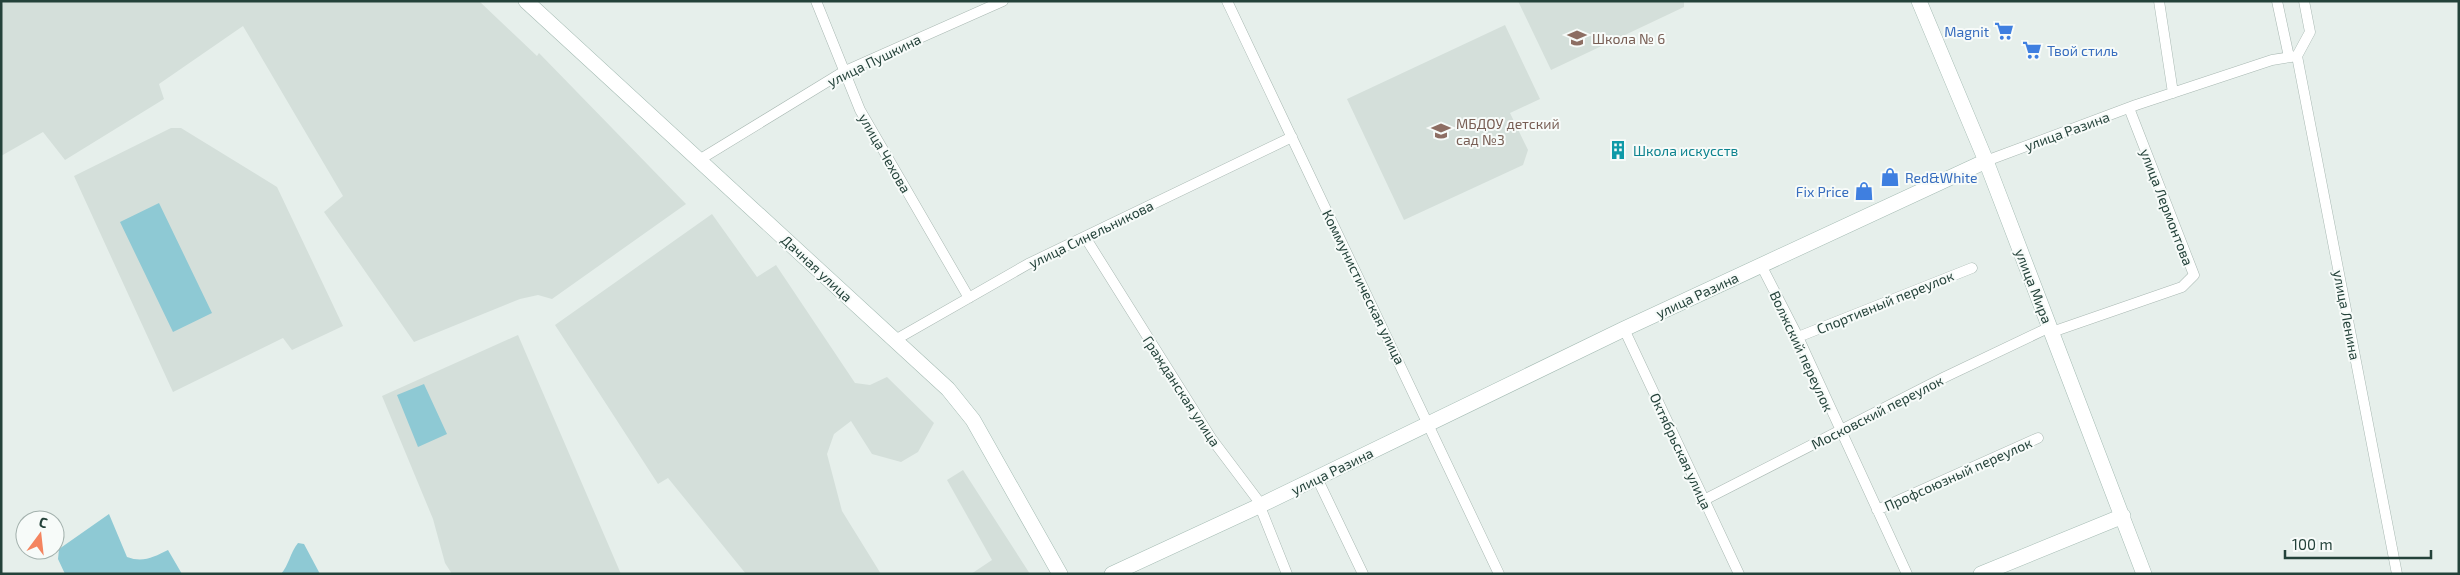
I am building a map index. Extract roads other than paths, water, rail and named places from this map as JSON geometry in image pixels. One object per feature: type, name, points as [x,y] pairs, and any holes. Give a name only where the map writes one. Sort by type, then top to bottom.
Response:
[{"type":"street","name":"Дачная улица","points":[[526,1],[948,388],[973,420],[1060,574]]},
{"type":"street","name":"улица Чехова","points":[[816,1],[843,72],[860,110],[969,298]]},
{"type":"street","name":"улица Пушкина","points":[[698,160],[843,72],[1003,1]]},
{"type":"street","name":"Коммунистическая улица","points":[[1227,1],[1430,424],[1499,574]]},
{"type":"street","name":"улица Мира","points":[[1919,1],[1986,160],[2144,574]]},
{"type":"street","points":[[2159,1],[2172,93]]},
{"type":"street","name":"улица Ленина","points":[[2277,1],[2293,56],[2397,574]]},
{"type":"street","points":[[2293,56],[2310,32],[2304,1]]},
{"type":"street","name":"улица Разина","points":[[1112,574],[1259,506],[1624,329],[1986,160],[2172,93],[2272,60],[2293,56]]},
{"type":"street","name":"улица Лермонтова","points":[[2051,330],[2182,287],[2194,274],[2128,108]]},
{"type":"street","name":"улица Синельникова","points":[[895,340],[1028,264],[1292,138]]},
{"type":"street","name":"Гражданская улица","points":[[1085,237],[1210,438],[1242,476],[1257,499],[1287,574]]},
{"type":"street","name":"Волжский переулок","points":[[1761,265],[1798,337],[1840,432],[1907,574]]},
{"type":"street","name":"Спортивный переулок","points":[[1798,337],[1972,268]]},
{"type":"street","name":"Октябрьская улица","points":[[1624,329],[1739,574]]},
{"type":"street","name":"Московский переулок","points":[[1704,500],[1945,377],[2051,330]]},
{"type":"street","name":"Профсоюзный переулок","points":[[1877,510],[2038,438]]},
{"type":"street","points":[[1317,478],[1363,574]]},
{"type":"street","points":[[1980,574],[2123,516]]},
{"type":"water","points":[[159,203],[212,313],[173,332],[120,222]]},
{"type":"water","points":[[424,384],[447,434],[418,447],[397,395]]},
{"type":"water","points":[[109,514],[127,557],[143,559],[153,557],[168,550],[182,574],[65,574],[58,560],[65,560],[65,545]]},
{"type":"water","points":[[298,543],[304,544],[320,574],[281,574]]},
{"type":"place","name":"Magnit","points":[[2004,31]]},
{"type":"place","name":"Школа № 6","points":[[1577,38]]},
{"type":"place","name":"Твой стиль","points":[[2032,50]]},
{"type":"place","name":"МБДОУ детский сад №3","points":[[1441,131]]},
{"type":"place","name":"Школа искусств","points":[[1618,150]]},
{"type":"place","name":"Red&White","points":[[1890,177]]},
{"type":"place","name":"Fix Price","points":[[1864,191]]}]
